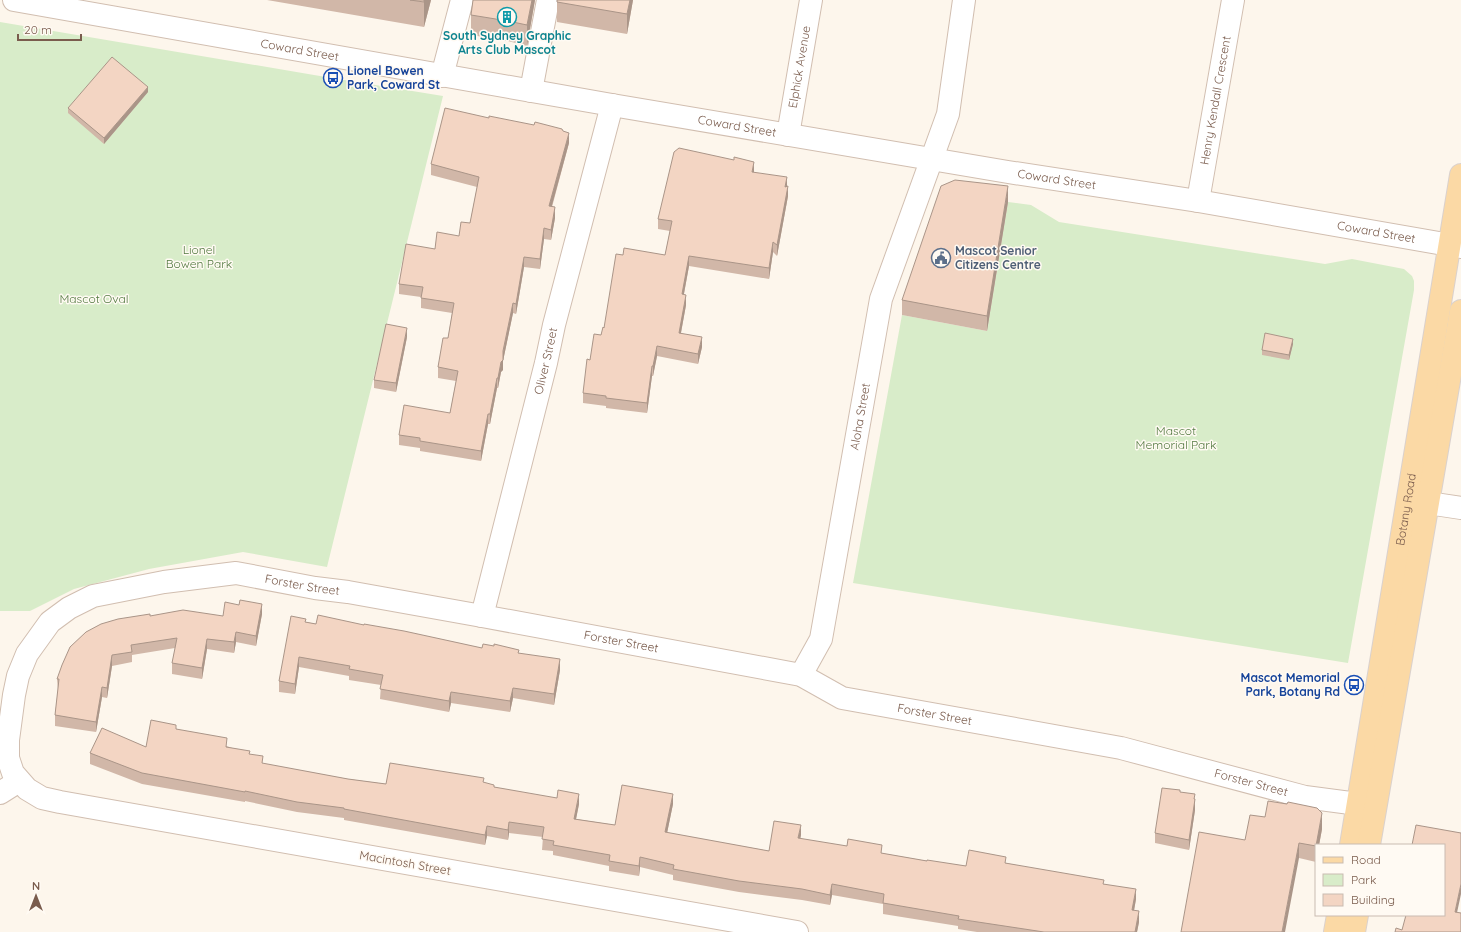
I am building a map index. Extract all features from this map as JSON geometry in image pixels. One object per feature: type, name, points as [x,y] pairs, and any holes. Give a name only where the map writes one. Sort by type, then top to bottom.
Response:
[{"type":"main road","name":"Botany Road","points":[[1351,844],[1455,246],[1461,175]]},
{"type":"main road","name":"Botany Road","points":[[1369,844],[1461,311]]},
{"type":"main road","points":[[1335,932],[1338,916]]},
{"type":"main road","points":[[1354,932],[1357,916]]},
{"type":"street","name":"Coward Street","points":[[14,0],[442,76],[931,159],[1198,201],[1455,246]]},
{"type":"street","points":[[442,76],[462,0]]},
{"type":"street","points":[[531,91],[548,0]]},
{"type":"street","name":"Elphick Avenue","points":[[788,135],[811,0]]},
{"type":"street","points":[[931,159],[948,114],[964,0]]},
{"type":"street","name":"Henry Kendall Crescent","points":[[1198,201],[1233,0]]},
{"type":"street","name":"Oliver Street","points":[[482,616],[546,363],[554,325],[612,105]]},
{"type":"street","name":"Aloha Street","points":[[801,675],[821,638],[881,299],[931,159]]},
{"type":"street","points":[[1428,503],[1461,508]]},
{"type":"street","name":"Forster Street","points":[[19,781],[13,772],[8,758],[8,740],[14,695],[20,671],[27,654],[50,622],[69,608],[93,596],[164,582],[236,573],[482,616],[801,675],[842,698],[1122,748],[1305,797],[1358,804]]},
{"type":"street","points":[[0,793],[19,781]]},
{"type":"street","name":"Macintosh Street","points":[[19,781],[26,789],[42,798],[60,802],[798,932]]},
{"type":"green space","name":"Lionel Bowen Park","points":[[0,22],[443,96],[327,567],[243,552],[149,569],[74,589],[30,611],[0,611]]},
{"type":"green space","name":"Mascot Memorial Park","points":[[1008,202],[1031,205],[1059,222],[1325,264],[1352,259],[1404,269],[1412,276],[1414,281],[1414,290],[1348,663],[853,583],[902,315],[987,331]]},
{"type":"building","points":[[410,0],[424,0],[424,2]]},
{"type":"building","points":[[473,0],[532,0],[527,25],[471,15]]},
{"type":"building","points":[[557,0],[630,0],[627,14],[557,2]]},
{"type":"building","points":[[112,57],[148,87],[104,138],[68,108]]},
{"type":"building","points":[[445,108],[489,118],[489,116],[534,125],[535,122],[562,129],[563,131],[569,133],[549,206],[555,207],[551,230],[544,228],[540,259],[524,257],[516,304],[513,303],[503,351],[503,360],[501,362],[497,378],[490,414],[488,414],[481,451],[420,441],[420,438],[399,435],[404,405],[450,413],[458,371],[438,367],[443,338],[448,338],[454,303],[421,298],[423,287],[399,284],[406,244],[435,249],[437,232],[459,236],[461,222],[470,223],[479,177],[431,164]]},
{"type":"building","points":[[679,148],[734,160],[734,157],[754,162],[752,172],[787,177],[785,187],[788,186],[777,245],[773,242],[769,268],[689,256],[682,294],[686,295],[679,333],[702,337],[698,354],[657,346],[652,366],[647,403],[606,398],[606,396],[583,393],[587,359],[590,360],[594,334],[601,335],[603,327],[604,328],[616,254],[623,255],[624,248],[665,255],[672,221],[658,219],[674,152]]},
{"type":"building","points":[[955,180],[1008,186],[987,316],[902,300],[941,186]]},
{"type":"building","points":[[386,324],[407,328],[396,383],[374,380]]},
{"type":"building","points":[[1265,333],[1293,339],[1289,355],[1262,350]]},
{"type":"building","points":[[240,600],[262,604],[256,636],[236,632],[234,642],[207,639],[202,668],[172,663],[177,638],[131,645],[132,652],[112,655],[107,688],[102,687],[96,722],[55,715],[59,679],[57,679],[62,665],[70,647],[86,632],[101,624],[118,619],[150,614],[150,616],[183,610],[223,616],[225,602],[239,605]]},
{"type":"building","points":[[318,615],[364,625],[404,631],[482,648],[483,644],[494,646],[494,644],[519,650],[518,653],[560,659],[554,694],[513,688],[510,701],[451,692],[449,701],[380,689],[383,675],[349,669],[350,666],[299,657],[295,684],[279,681],[291,616],[306,619],[305,622],[316,624]]},
{"type":"building","points":[[151,720],[176,725],[176,729],[227,738],[226,747],[250,751],[249,754],[263,756],[262,763],[348,779],[386,784],[390,763],[484,778],[483,782],[494,785],[494,787],[557,798],[558,790],[579,794],[574,819],[615,825],[622,785],[673,794],[665,832],[769,851],[774,821],[801,825],[798,838],[847,846],[848,839],[882,845],[881,853],[927,861],[966,866],[969,850],[1006,857],[1005,863],[1104,880],[1103,884],[1136,889],[1132,910],[1139,911],[1135,932],[1044,932],[958,919],[959,916],[883,903],[884,894],[832,884],[830,895],[802,889],[739,881],[673,869],[674,865],[640,857],[639,866],[609,861],[610,855],[553,845],[554,841],[542,839],[544,827],[509,822],[508,830],[487,826],[485,835],[344,808],[297,802],[245,791],[142,773],[90,753],[102,728],[146,747]]},
{"type":"building","points":[[1162,788],[1180,790],[1180,792],[1195,794],[1189,840],[1155,833]]},
{"type":"building","points":[[1268,801],[1287,804],[1288,802],[1317,808],[1322,813],[1315,846],[1299,843],[1282,932],[1181,932],[1199,832],[1245,840],[1250,815],[1265,817]]},
{"type":"building","points":[[1416,825],[1461,833],[1461,884],[1455,912],[1461,913],[1461,932],[1395,932],[1396,928],[1402,930],[1406,916],[1445,916],[1445,844],[1412,844]]},
{"type":"place","name":"South Sydney Graphic Arts Club Mascot","points":[[507,17]]},
{"type":"place","name":"Lionel Bowen Park, Coward St","points":[[333,78]]},
{"type":"place","name":"Mascot Senior Citizens Centre","points":[[941,258]]},
{"type":"place","name":"Mascot Memorial Park, Botany Rd","points":[[1354,685]]},
{"type":"park label","name":"Mascot Oval","points":[[94,299]]}]
